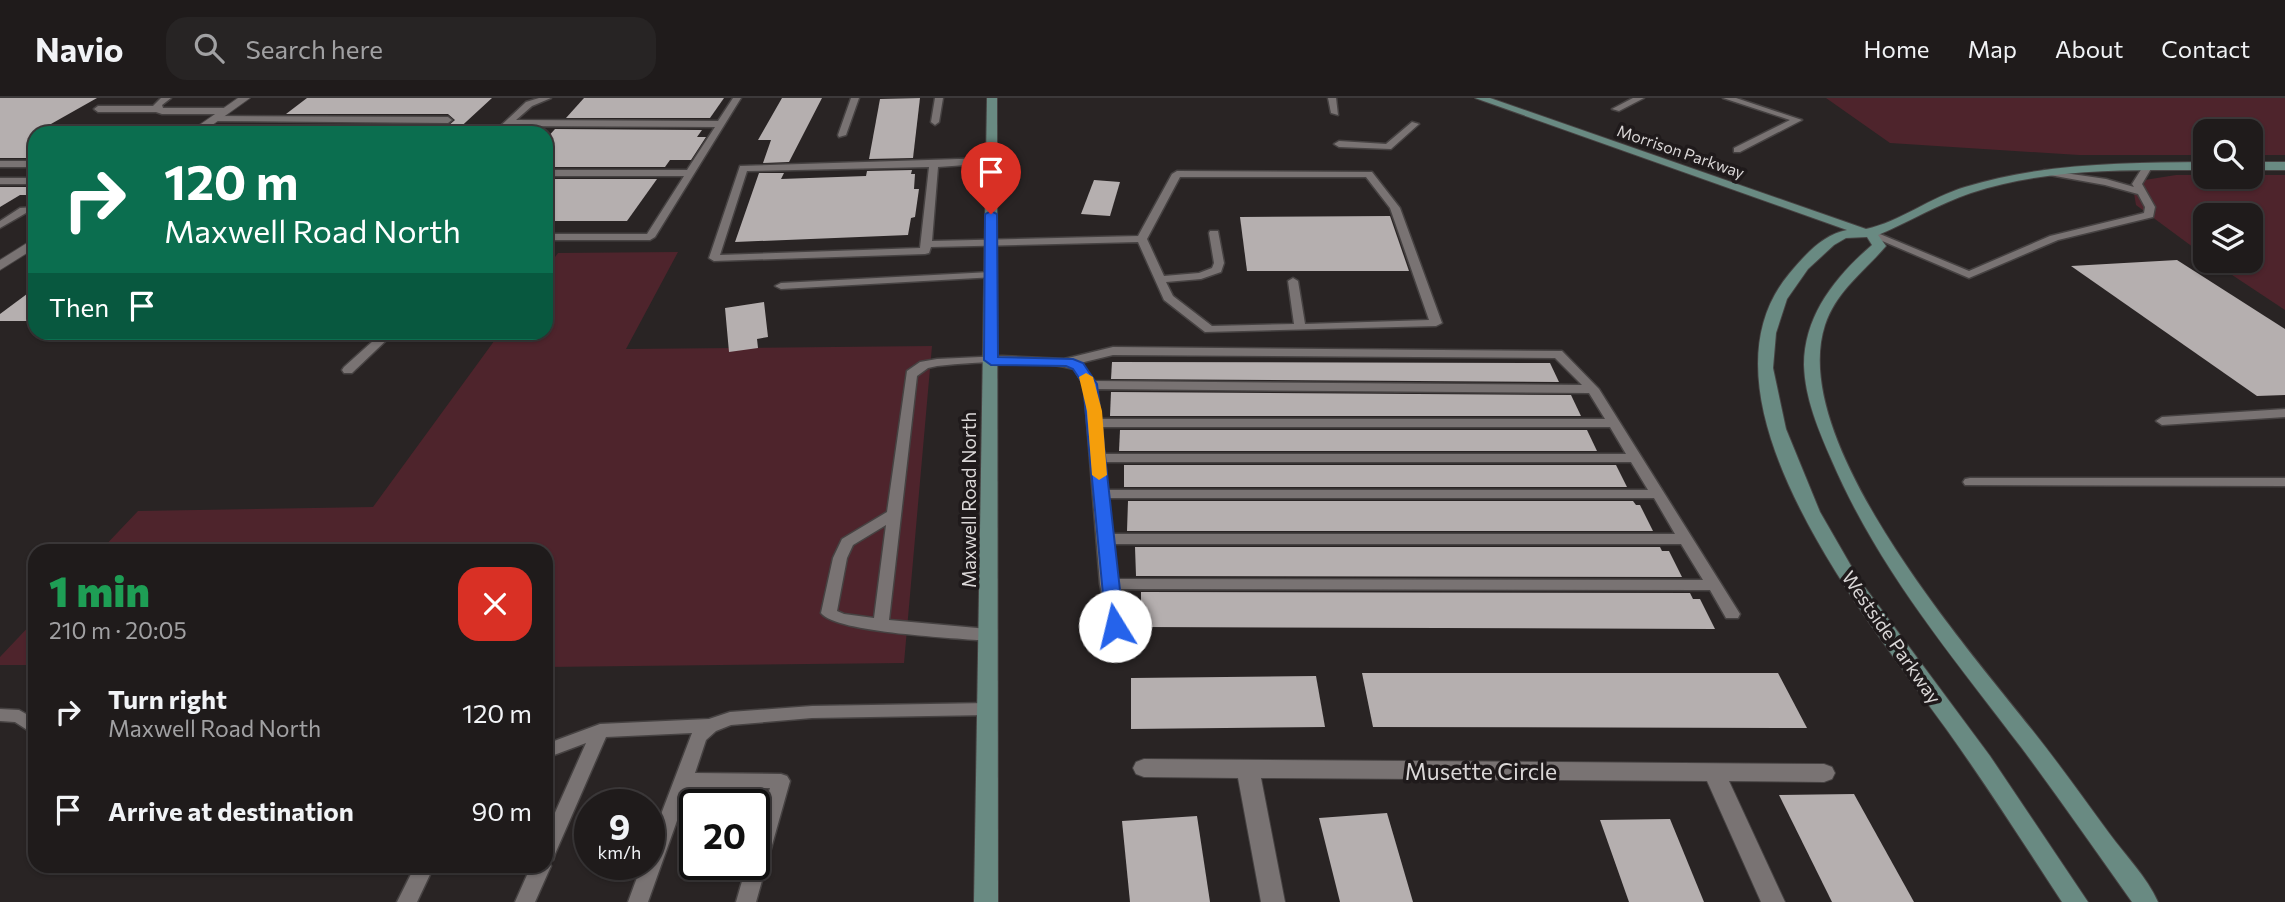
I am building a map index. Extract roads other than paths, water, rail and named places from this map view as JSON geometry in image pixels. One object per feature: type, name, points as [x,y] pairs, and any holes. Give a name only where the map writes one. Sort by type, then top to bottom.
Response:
[{"type":"main road","name":"Maxwell Road North","points":[[986,902],[992,98]]},
{"type":"main road","name":"Morrison Parkway","points":[[1480,98],[1871,234]]},
{"type":"main road","name":"Westside Parkway","points":[[2076,902],[1969,744],[1851,582],[1817,520],[1775,417],[1766,378],[1768,346],[1773,318],[1785,289],[1822,248],[1841,234],[1871,234],[1967,190],[2047,172],[2193,166]]},
{"type":"main road","points":[[2263,166],[2285,166]]},
{"type":"main road","points":[[1871,234],[1879,246],[1860,260],[1842,281],[1827,301],[1816,328],[1813,386],[1843,470],[1905,583],[2029,742],[2146,902]]},
{"type":"street","points":[[204,126],[245,98]]},
{"type":"street","points":[[0,266],[28,247]]},
{"type":"street","name":"Musette Circle","points":[[1144,768],[1824,773]]},
{"type":"street","points":[[1248,769],[1273,902]]},
{"type":"street","points":[[1714,772],[1773,902]]},
{"type":"lane","points":[[157,108],[158,104],[167,98]]},
{"type":"lane","points":[[503,126],[529,104],[547,98]]},
{"type":"lane","points":[[553,237],[650,237],[737,98]]},
{"type":"lane","points":[[842,135],[855,98]]},
{"type":"lane","points":[[935,122],[939,98]]},
{"type":"lane","points":[[1332,98],[1335,113]]},
{"type":"lane","points":[[1616,109],[1640,98]]},
{"type":"lane","points":[[1727,98],[1798,120],[1737,150]]},
{"type":"lane","points":[[98,109],[226,111]]},
{"type":"lane","points":[[215,119],[448,120]]},
{"type":"lane","points":[[506,123],[720,124]]},
{"type":"lane","points":[[1339,144],[1388,147],[1415,124]]},
{"type":"lane","points":[[934,163],[925,251],[715,258],[743,168],[991,161]]},
{"type":"lane","points":[[0,164],[28,164]]},
{"type":"lane","points":[[1871,234],[1969,275],[2054,238],[2149,215],[2150,207],[2137,184],[2147,167]]},
{"type":"lane","points":[[2047,172],[2106,182],[2140,192]]},
{"type":"lane","points":[[553,173],[690,173]]},
{"type":"lane","points":[[1177,174],[1369,174],[1395,208],[1436,323],[1209,330],[1168,298],[1142,239],[1177,174]]},
{"type":"lane","points":[[0,181],[28,180]]},
{"type":"lane","points":[[0,225],[28,210]]},
{"type":"lane","points":[[1161,279],[1201,276],[1217,271],[1219,263],[1214,233]]},
{"type":"lane","points":[[926,244],[1142,239]]},
{"type":"lane","points":[[781,286],[991,275]]},
{"type":"lane","points":[[1293,281],[1300,328]]},
{"type":"lane","points":[[348,370],[381,340]]},
{"type":"lane","points":[[881,625],[911,374],[924,365],[991,360],[1068,362],[1113,351],[1558,354],[1593,388],[1732,614]]},
{"type":"lane","points":[[1068,362],[1078,366],[1090,384],[1108,584],[1115,626]]},
{"type":"lane","points":[[1090,384],[1593,388]]},
{"type":"lane","points":[[2162,421],[2285,413]]},
{"type":"lane","points":[[1095,423],[1613,423]]},
{"type":"lane","points":[[1098,458],[1635,458]]},
{"type":"lane","points":[[1970,482],[2285,482]]},
{"type":"lane","points":[[1101,494],[1658,494]]},
{"type":"lane","points":[[894,514],[847,542],[840,558],[829,613],[841,620],[988,635]]},
{"type":"lane","points":[[1105,539],[1686,539]]},
{"type":"lane","points":[[1108,584],[1716,585]]},
{"type":"lane","points":[[553,748],[600,731],[710,726],[730,719],[812,712],[988,709]]},
{"type":"lane","points":[[0,715],[19,716],[28,723]]},
{"type":"lane","points":[[638,902],[699,737],[710,726]]},
{"type":"lane","points":[[553,838],[600,731]]},
{"type":"lane","points":[[683,780],[781,781],[746,902]]},
{"type":"lane","points":[[407,902],[422,873]]},
{"type":"lane","points":[[525,902],[538,873]]}]
